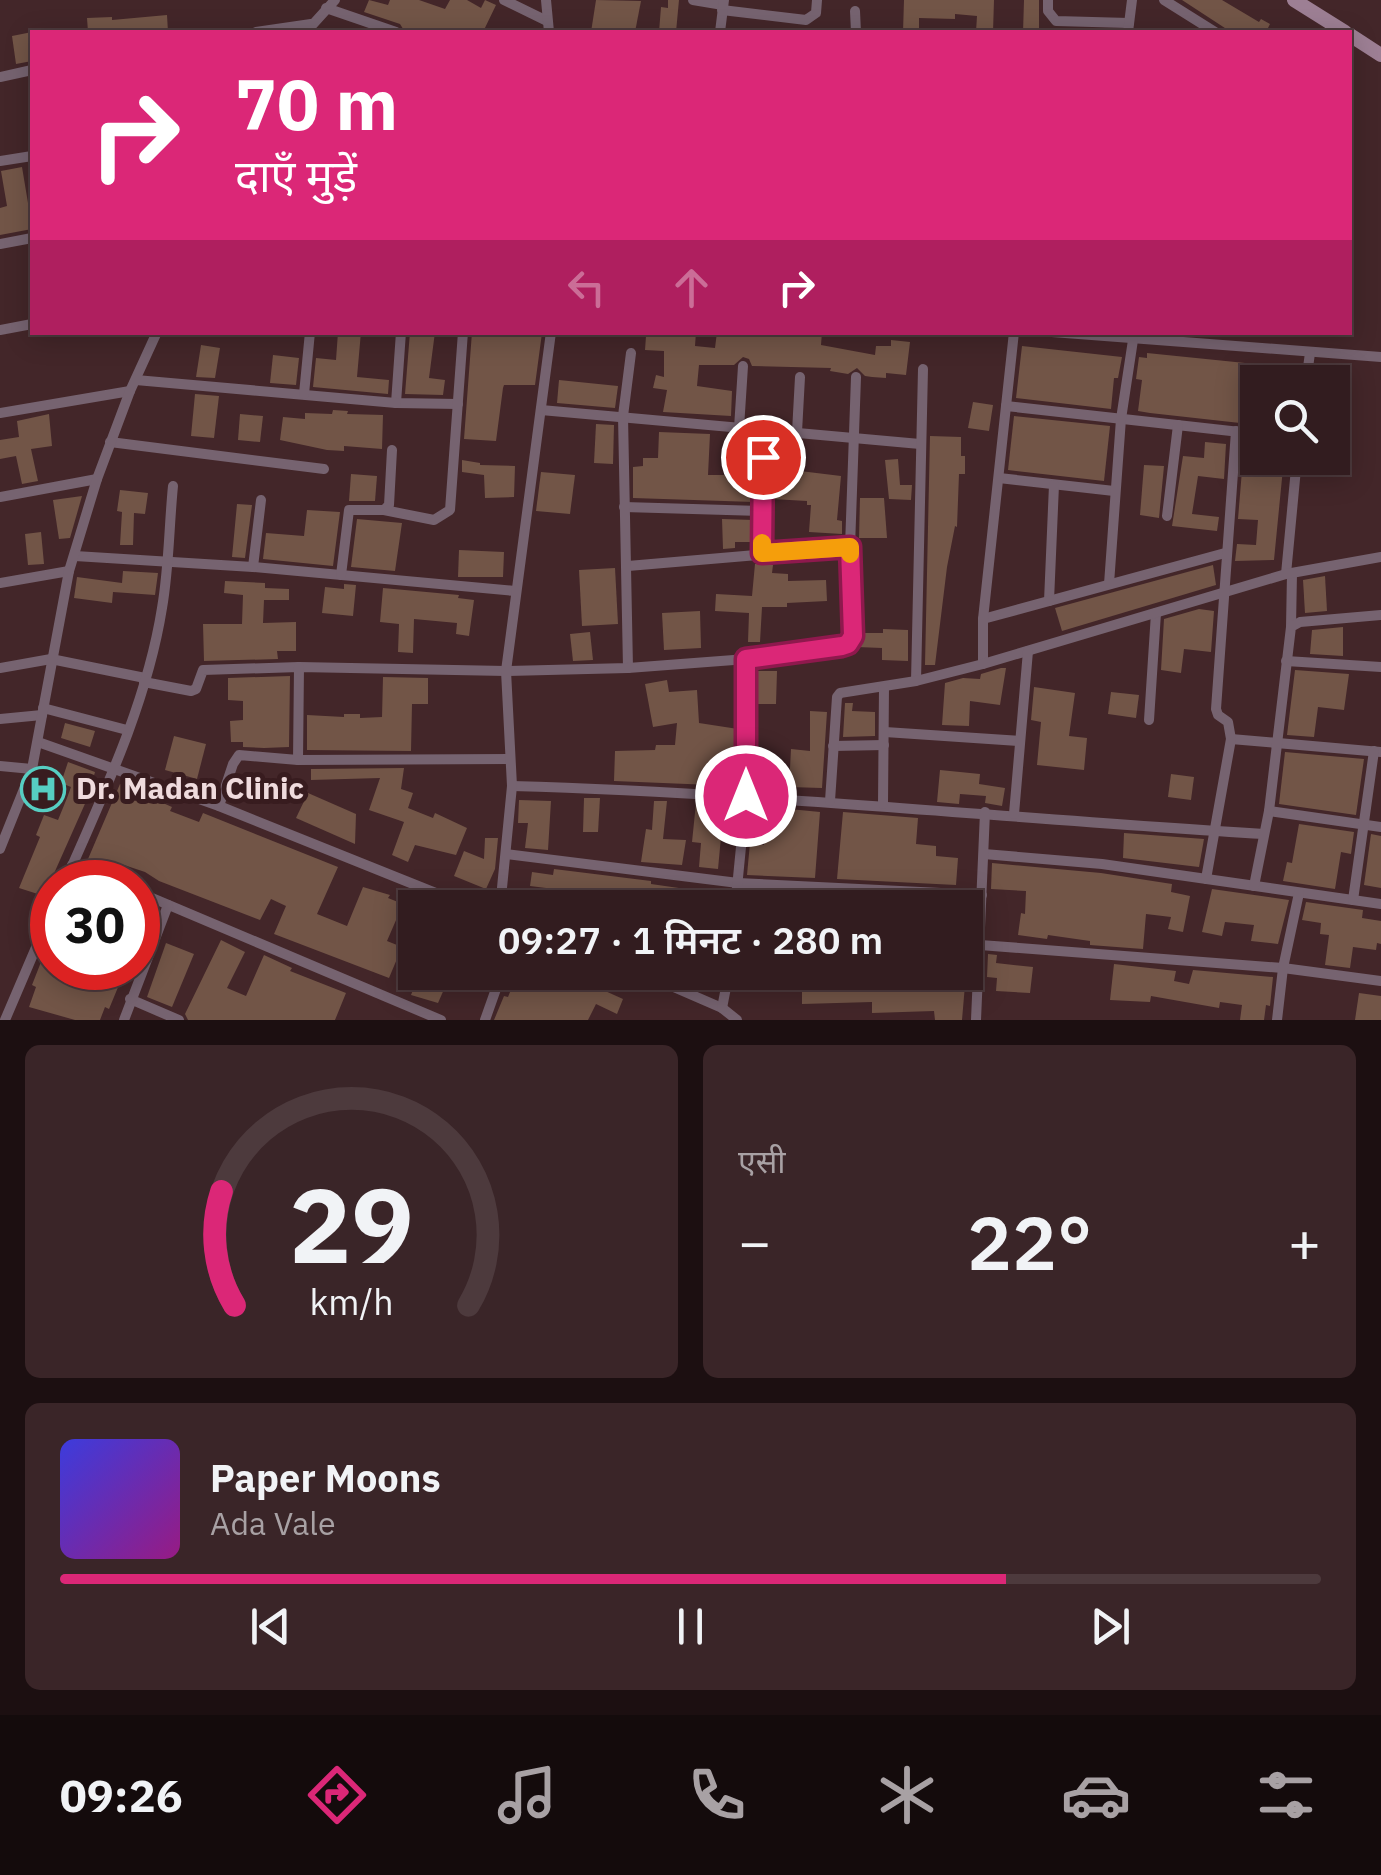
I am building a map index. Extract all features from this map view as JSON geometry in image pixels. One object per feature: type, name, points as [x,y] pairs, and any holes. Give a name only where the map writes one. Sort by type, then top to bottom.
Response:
[{"type":"street","points":[[504,0],[548,26]]},
{"type":"street","points":[[546,0],[548,26]]},
{"type":"street","points":[[693,0],[806,20],[816,13],[816,0]]},
{"type":"street","points":[[1048,0],[1048,11],[1056,21],[1128,28],[1132,0]]},
{"type":"street","points":[[1164,0],[1212,30]]},
{"type":"street","points":[[1294,0],[1342,30]]},
{"type":"street","points":[[282,30],[308,28],[331,4],[391,30]]},
{"type":"street","points":[[720,30],[723,5]]},
{"type":"street","points":[[856,11],[856,30]]},
{"type":"street","points":[[1352,37],[1381,55]]},
{"type":"street","points":[[0,77],[30,70]]},
{"type":"street","points":[[0,161],[30,156]]},
{"type":"street","points":[[0,244],[30,238]]},
{"type":"street","points":[[0,330],[30,324]]},
{"type":"street","points":[[0,849],[32,769],[69,571],[96,479],[156,335]]},
{"type":"street","points":[[304,394],[310,335]]},
{"type":"street","points":[[396,403],[401,335]]},
{"type":"street","points":[[341,576],[349,510],[384,510],[434,520],[450,510],[463,335]]},
{"type":"street","points":[[502,890],[512,786],[506,671],[551,335]]},
{"type":"street","points":[[982,664],[983,619],[1014,335]]},
{"type":"street","points":[[1082,335],[1381,356]]},
{"type":"street","points":[[1109,584],[1114,491],[1132,340]]},
{"type":"street","points":[[628,668],[623,416],[631,353]]},
{"type":"street","points":[[1308,365],[1310,354]]},
{"type":"street","points":[[740,428],[743,366]]},
{"type":"street","points":[[916,680],[924,370]]},
{"type":"street","points":[[797,432],[800,377]]},
{"type":"street","points":[[0,668],[50,659],[191,691],[196,689],[201,672],[207,669],[628,668],[746,659],[842,646],[851,641],[856,377]]},
{"type":"street","points":[[0,413],[133,385],[458,404]]},
{"type":"street","points":[[1006,406],[1240,432]]},
{"type":"street","points":[[541,410],[920,444]]},
{"type":"street","points":[[1167,516],[1178,426]]},
{"type":"street","points":[[762,553],[764,430]]},
{"type":"street","points":[[1206,879],[1231,739],[1228,722],[1216,709],[1236,432]]},
{"type":"street","points":[[110,442],[324,469]]},
{"type":"street","points":[[384,510],[389,505],[392,450]]},
{"type":"street","points":[[1254,886],[1269,811],[1291,627],[1289,573],[1296,475]]},
{"type":"street","points":[[999,478],[1114,491]]},
{"type":"street","points":[[0,497],[96,479]]},
{"type":"street","points":[[1050,601],[1054,485]]},
{"type":"street","points":[[74,860],[144,680],[162,606],[173,486]]},
{"type":"street","points":[[253,567],[261,500]]},
{"type":"street","points":[[624,507],[761,511]]},
{"type":"street","points":[[628,566],[850,547]]},
{"type":"street","points":[[983,619],[1225,553]]},
{"type":"street","points":[[76,556],[253,567],[516,591]]},
{"type":"street","points":[[830,801],[836,697],[844,692],[884,687],[982,664],[1289,573],[1381,557]]},
{"type":"street","points":[[0,583],[69,571]]},
{"type":"street","points":[[1149,720],[1156,613]]},
{"type":"street","points":[[1291,627],[1300,622],[1381,616]]},
{"type":"street","points":[[1014,814],[1028,651]]},
{"type":"street","points":[[737,890],[746,796],[746,659]]},
{"type":"street","points":[[1286,661],[1381,667]]},
{"type":"street","points":[[298,760],[299,666]]},
{"type":"street","points":[[882,804],[884,687]]},
{"type":"street","points":[[0,719],[42,711],[127,730]]},
{"type":"street","points":[[834,746],[885,739],[1020,741]]},
{"type":"street","points":[[1231,739],[1378,752],[1353,900]]},
{"type":"street","points":[[38,742],[219,806],[428,890]]},
{"type":"street","points":[[219,806],[232,764],[240,754],[298,760],[510,759]]},
{"type":"street","points":[[0,766],[32,769]]},
{"type":"street","points":[[512,786],[882,804],[1264,834]]},
{"type":"street","points":[[1269,811],[1381,827]]},
{"type":"street","points":[[982,890],[985,812]]},
{"type":"street","points":[[506,854],[738,883],[880,890]]},
{"type":"street","points":[[984,854],[1102,864],[1381,904]]},
{"type":"street","points":[[1277,1020],[1298,893]]},
{"type":"street","points":[[160,902],[441,1020]]},
{"type":"street","points":[[124,1020],[168,905]]},
{"type":"street","points":[[983,946],[1283,968],[1381,981]]},
{"type":"street","points":[[5,1020],[30,961]]},
{"type":"street","points":[[485,1020],[496,990]]},
{"type":"street","points":[[680,990],[722,1008],[737,1020]]},
{"type":"street","points":[[722,1008],[725,990]]},
{"type":"street","points":[[976,1020],[977,990]]},
{"type":"street","points":[[130,999],[179,1020]]},
{"type":"building","points":[[369,0],[388,5],[390,0],[419,0],[445,9],[450,0],[467,0],[481,8],[485,0],[496,5],[484,30],[404,30],[400,24],[364,12]]},
{"type":"building","points":[[596,0],[641,1],[635,30],[591,30]]},
{"type":"building","points":[[668,0],[679,0],[676,30],[659,30],[661,7],[668,8]]},
{"type":"building","points":[[904,0],[994,0],[993,30],[976,30],[977,16],[955,14],[955,19],[919,18],[919,30],[903,30]]},
{"type":"building","points":[[1024,0],[1039,0],[1039,30],[1023,30]]},
{"type":"building","points":[[1182,0],[1222,0],[1259,22],[1261,19],[1270,24],[1272,30],[1228,30]]},
{"type":"building","points":[[167,15],[168,30],[88,30],[87,18]]},
{"type":"building","points":[[30,32],[30,61],[16,64],[12,36]]},
{"type":"building","points":[[22,167],[30,202],[30,229],[0,235],[0,208],[7,206],[1,171]]},
{"type":"building","points":[[338,335],[361,335],[357,377],[389,380],[388,394],[313,387],[316,358],[336,360]]},
{"type":"building","points":[[410,335],[435,335],[429,378],[445,380],[443,395],[405,394]]},
{"type":"building","points":[[472,335],[542,335],[535,385],[504,385],[496,441],[464,439]]},
{"type":"building","points":[[696,335],[695,346],[715,348],[717,335],[822,335],[821,345],[875,355],[876,346],[891,346],[891,340],[910,342],[906,375],[886,373],[886,378],[865,376],[857,368],[848,374],[830,371],[831,368],[752,366],[743,357],[734,365],[699,365],[697,386],[732,391],[731,416],[663,412],[667,390],[653,388],[656,375],[664,377],[664,351],[645,350],[646,336]]},
{"type":"building","points":[[201,345],[220,348],[215,378],[196,377]]},
{"type":"building","points":[[1022,346],[1122,357],[1118,378],[1114,378],[1111,409],[1016,398]]},
{"type":"building","points":[[1147,353],[1265,365],[1240,365],[1240,423],[1138,411],[1142,380],[1136,379],[1139,357],[1147,358]]},
{"type":"building","points":[[273,355],[299,358],[296,385],[270,383]]},
{"type":"building","points":[[559,380],[618,386],[615,408],[557,403]]},
{"type":"building","points":[[195,394],[219,396],[214,438],[191,436]]},
{"type":"building","points":[[973,402],[993,405],[989,431],[968,428]]},
{"type":"building","points":[[333,410],[383,415],[382,449],[344,446],[344,451],[327,450],[280,440],[283,417],[305,419],[305,413],[332,414]]},
{"type":"building","points":[[49,414],[52,446],[31,449],[38,481],[22,484],[16,456],[0,459],[0,440],[19,437],[17,421]]},
{"type":"building","points":[[240,414],[263,416],[260,442],[238,440]]},
{"type":"building","points":[[1014,416],[1110,426],[1104,481],[1008,470]]},
{"type":"building","points":[[596,424],[614,425],[613,464],[594,463]]},
{"type":"building","points":[[659,432],[710,434],[708,475],[738,475],[738,482],[754,482],[754,502],[633,498],[633,467],[643,466],[643,458],[658,458]]},
{"type":"building","points":[[930,436],[961,437],[965,474],[959,474],[957,527],[947,567],[935,665],[925,665]]},
{"type":"building","points":[[773,440],[802,442],[800,471],[841,476],[837,520],[842,521],[842,534],[809,532],[811,505],[807,501],[772,499]]},
{"type":"building","points":[[1205,442],[1226,444],[1224,479],[1198,476],[1192,514],[1219,517],[1217,531],[1172,526],[1183,456],[1204,458]]},
{"type":"building","points":[[898,459],[900,485],[912,485],[911,500],[889,499],[885,460]]},
{"type":"building","points":[[462,460],[515,466],[514,497],[485,498],[484,475],[462,472]]},
{"type":"building","points":[[1144,465],[1164,466],[1159,518],[1140,515]]},
{"type":"building","points":[[541,472],[575,475],[570,514],[536,511]]},
{"type":"building","points":[[351,474],[377,476],[375,501],[349,501]]},
{"type":"building","points":[[1242,475],[1282,475],[1274,560],[1235,561],[1237,544],[1256,545],[1258,520],[1238,519]]},
{"type":"building","points":[[120,490],[148,493],[145,514],[134,513],[133,545],[120,545]]},
{"type":"building","points":[[82,496],[70,538],[59,539],[53,500]]},
{"type":"building","points":[[860,498],[884,498],[887,538],[859,538]]},
{"type":"building","points":[[237,504],[252,505],[245,558],[232,557]]},
{"type":"building","points":[[307,510],[340,512],[333,566],[263,559],[266,533],[304,536]]},
{"type":"building","points":[[357,519],[402,523],[395,571],[351,567]]},
{"type":"building","points":[[722,519],[754,520],[753,542],[735,542],[735,548],[723,549]]},
{"type":"building","points":[[41,532],[44,564],[28,565],[25,534]]},
{"type":"building","points":[[459,550],[504,552],[503,577],[458,577]]},
{"type":"building","points":[[755,564],[773,565],[772,573],[788,574],[788,581],[826,580],[827,601],[762,607],[760,642],[748,642],[749,613],[715,611],[716,594],[752,596]]},
{"type":"building","points":[[1213,565],[1216,585],[1062,631],[1055,608]]},
{"type":"building","points":[[615,568],[618,624],[582,626],[579,570]]},
{"type":"building","points":[[123,571],[158,573],[155,595],[113,592],[112,603],[74,598],[77,577],[122,583]]},
{"type":"building","points":[[1325,576],[1327,611],[1305,613],[1303,580]]},
{"type":"building","points":[[225,581],[289,589],[289,600],[264,600],[263,623],[296,622],[296,651],[277,651],[278,659],[204,661],[203,624],[242,624],[243,595],[224,593]]},
{"type":"building","points":[[344,584],[356,585],[353,616],[322,613],[325,587],[344,589]]},
{"type":"building","points":[[383,588],[474,600],[469,636],[456,634],[457,623],[414,619],[413,653],[398,652],[399,624],[380,622]]},
{"type":"building","points":[[1199,609],[1214,611],[1211,652],[1184,649],[1181,673],[1161,670],[1164,619]]},
{"type":"building","points":[[700,611],[701,648],[664,650],[662,613]]},
{"type":"building","points":[[1343,627],[1343,656],[1310,654],[1312,630]]},
{"type":"building","points":[[883,629],[908,630],[908,661],[882,660],[882,648],[857,647],[862,633],[883,633]]},
{"type":"building","points":[[590,632],[593,660],[573,661],[570,634]]},
{"type":"building","points":[[1006,668],[1000,705],[970,701],[969,726],[942,725],[945,683],[980,679],[981,674]]},
{"type":"building","points":[[1295,670],[1349,674],[1344,710],[1318,707],[1314,737],[1287,735]]},
{"type":"building","points":[[756,671],[777,671],[776,704],[755,704]]},
{"type":"building","points":[[290,676],[289,747],[243,747],[243,742],[231,742],[230,721],[243,720],[243,701],[228,700],[228,678]]},
{"type":"building","points":[[383,677],[428,678],[428,704],[412,704],[411,751],[307,750],[307,715],[382,717]]},
{"type":"building","points":[[667,680],[669,692],[697,690],[699,723],[738,729],[736,786],[614,781],[615,751],[675,745],[677,723],[653,727],[645,684]]},
{"type":"building","points":[[1034,687],[1075,693],[1069,736],[1087,738],[1084,770],[1037,765],[1041,722],[1031,720]]},
{"type":"building","points":[[1111,692],[1139,695],[1136,718],[1108,714]]},
{"type":"building","points":[[845,703],[853,703],[852,711],[875,712],[875,736],[843,737]]},
{"type":"building","points":[[810,711],[827,712],[822,788],[789,787],[791,749],[810,751]]},
{"type":"building","points":[[65,723],[95,731],[90,747],[61,738]]},
{"type":"building","points":[[174,736],[206,744],[197,779],[165,770]]},
{"type":"building","points":[[1285,752],[1364,759],[1356,815],[1279,804]]},
{"type":"building","points":[[68,762],[95,772],[60,860],[31,860],[44,815],[58,820],[67,798],[71,787],[61,783]]},
{"type":"building","points":[[404,768],[401,789],[413,793],[408,808],[433,818],[435,813],[467,828],[456,855],[415,845],[408,862],[392,855],[404,822],[369,810],[380,778],[311,780],[311,769]]},
{"type":"building","points":[[940,770],[980,774],[979,784],[1005,788],[1002,806],[985,803],[986,796],[960,794],[959,804],[937,802]]},
{"type":"building","points":[[1171,774],[1194,777],[1191,800],[1168,797]]},
{"type":"building","points":[[120,784],[172,807],[170,811],[199,822],[203,813],[338,867],[317,914],[347,926],[363,887],[390,895],[388,898],[398,902],[398,916],[387,941],[398,945],[398,957],[389,978],[274,934],[286,906],[271,899],[260,920],[160,881],[160,860],[88,859]]},
{"type":"building","points":[[308,793],[356,814],[355,844],[296,818]]},
{"type":"building","points":[[584,798],[600,798],[598,832],[583,832]]},
{"type":"building","points":[[519,800],[551,801],[548,850],[525,848],[528,823],[518,823]]},
{"type":"building","points":[[654,801],[667,801],[663,839],[686,840],[682,865],[641,862],[646,829],[652,830]]},
{"type":"building","points":[[696,803],[729,805],[727,837],[721,837],[718,869],[699,867],[701,843],[692,842]]},
{"type":"building","points":[[769,807],[820,812],[815,878],[747,875],[750,843],[764,845]]},
{"type":"building","points":[[843,812],[918,818],[916,844],[936,846],[936,856],[958,858],[956,885],[837,879]]},
{"type":"building","points":[[1299,824],[1354,832],[1351,854],[1341,852],[1335,889],[1283,881],[1287,862],[1292,863]]},
{"type":"building","points":[[1124,833],[1204,839],[1199,867],[1123,858]]},
{"type":"building","points":[[1371,834],[1381,836],[1381,888],[1364,885]]},
{"type":"building","points":[[485,838],[498,838],[495,869],[486,889],[454,876],[464,851],[484,859]]},
{"type":"building","points":[[30,861],[30,892],[19,888]]},
{"type":"building","points":[[992,863],[1172,884],[1171,892],[1190,896],[1183,932],[1168,929],[1171,917],[1146,914],[1143,949],[1090,945],[1090,941],[1048,935],[1047,939],[1018,935],[1021,913],[1025,914],[1026,891],[991,889]]},
{"type":"building","points":[[554,869],[679,888],[545,890],[530,886],[532,872],[553,875]]},
{"type":"building","points":[[1212,889],[1289,900],[1278,944],[1251,941],[1254,925],[1225,922],[1222,936],[1202,932]]},
{"type":"building","points":[[1306,902],[1363,910],[1362,918],[1381,921],[1381,944],[1377,943],[1376,950],[1353,947],[1350,968],[1325,965],[1329,935],[1320,934],[1321,923],[1302,920]]},
{"type":"building","points":[[221,940],[245,952],[227,988],[246,996],[264,955],[292,968],[290,971],[346,993],[335,1020],[188,1020],[185,1014]]},
{"type":"building","points":[[166,943],[194,954],[172,1007],[147,997],[149,990],[160,990],[160,960]]},
{"type":"building","points":[[988,954],[997,955],[996,963],[1033,967],[1030,993],[996,991],[997,978],[987,977]]},
{"type":"building","points":[[1114,964],[1176,971],[1174,981],[1189,984],[1193,970],[1273,977],[1270,1006],[1266,1005],[1264,1020],[1240,1020],[1242,1005],[1220,1002],[1219,1008],[1151,996],[1150,1002],[1110,1000]]},
{"type":"building","points":[[35,990],[117,990],[100,1020],[75,1020],[29,1007]]},
{"type":"building","points":[[413,990],[444,990],[438,1003],[411,995]]},
{"type":"building","points":[[511,990],[603,990],[623,999],[617,1014],[596,1004],[588,1020],[494,1020],[504,996],[508,997]]},
{"type":"building","points":[[802,990],[965,990],[962,1020],[935,1020],[934,1011],[872,1013],[872,1002],[802,1004]]},
{"type":"building","points":[[1359,993],[1381,996],[1381,1020],[1355,1020]]},
{"type":"slow traffic","points":[[762,543],[762,553],[850,547],[850,554]]},
{"type":"place","name":"Dr. Madan Clinic","points":[[43,789]]},
{"type":"route","points":[[746,796],[746,659],[842,646],[853,636],[850,547],[762,553],[763,457]]}]
